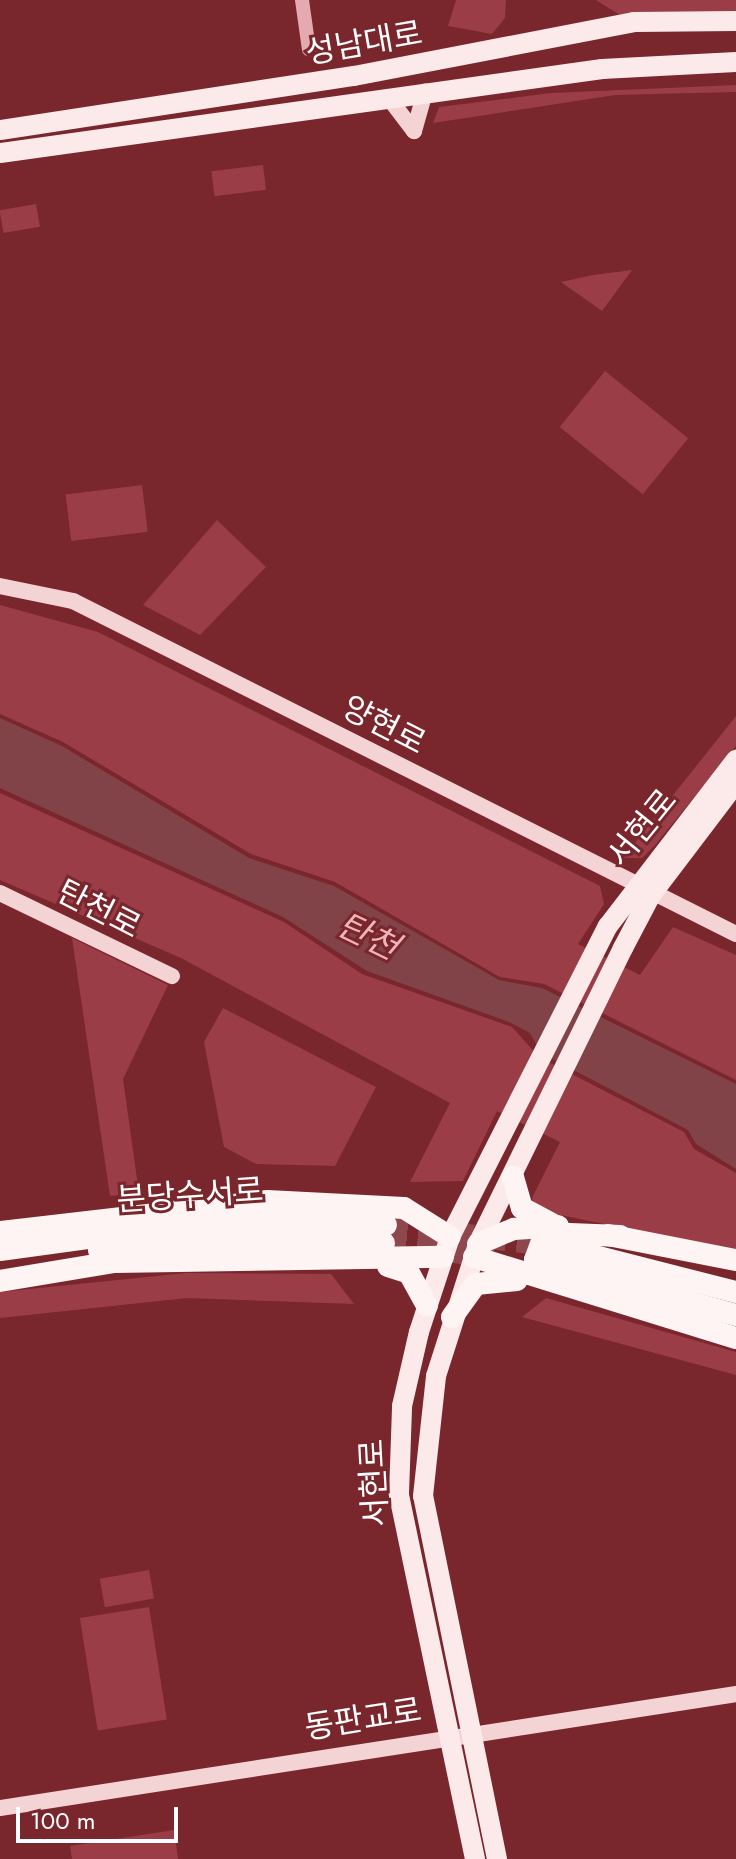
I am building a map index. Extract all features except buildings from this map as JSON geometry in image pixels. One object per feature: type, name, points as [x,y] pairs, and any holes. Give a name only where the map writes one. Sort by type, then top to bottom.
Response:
[{"type":"highway","points":[[513,1177],[522,1208],[551,1254],[679,1321]]},
{"type":"highway","points":[[0,1232],[267,1201],[404,1208],[462,1249],[551,1254],[736,1315]]},
{"type":"highway","name":"분당수서로","points":[[0,1250],[226,1219],[382,1243]]},
{"type":"highway","points":[[736,1260],[620,1236],[549,1231],[537,1242],[535,1260],[548,1276],[736,1338]]},
{"type":"highway","points":[[452,1317],[476,1284],[551,1254],[620,1236]]},
{"type":"highway","points":[[382,1243],[409,1273],[427,1305]]},
{"type":"highway","points":[[0,1281],[114,1262],[382,1243],[551,1254],[736,1289]]},
{"type":"highway","name":"분당수서로","points":[[0,1272],[121,1245],[382,1243]]},
{"type":"main road","name":"성남대로","points":[[0,130],[354,76],[634,22],[732,19]]},
{"type":"main road","name":"성남대로","points":[[0,153],[602,69],[733,63]]},
{"type":"main road","points":[[388,97],[414,131],[425,92]]},
{"type":"main road","name":"양현로","points":[[0,586],[73,601],[642,890],[736,934]]},
{"type":"main road","name":"서현로","points":[[475,1859],[445,1734],[399,1494],[402,1406],[427,1305],[513,1177],[623,948],[642,890],[736,760]]},
{"type":"main road","name":"서현로","points":[[497,1859],[423,1496],[428,1416],[452,1317],[462,1249],[515,1120],[602,938],[736,783]]},
{"type":"main road","name":"탄천로","points":[[0,893],[172,976]]},
{"type":"main road","name":"동판교로","points":[[0,1808],[445,1734],[736,1694]]},
{"type":"street","points":[[302,0],[309,50]]},
{"type":"shaded area","points":[[456,0],[506,0],[505,18],[492,34],[448,26]]},
{"type":"shaded area","points":[[596,0],[736,0],[736,11],[626,19]]},
{"type":"shaded area","points":[[736,85],[736,92],[615,95],[433,123],[439,107],[551,93]]},
{"type":"shaded area","points":[[263,165],[266,190],[214,196],[211,171]]},
{"type":"shaded area","points":[[36,204],[40,227],[4,233],[0,210]]},
{"type":"shaded area","points":[[632,270],[602,311],[561,282],[593,275]]},
{"type":"shaded area","points":[[605,371],[688,438],[643,494],[560,427]]},
{"type":"shaded area","points":[[142,485],[148,532],[71,541],[66,494]]},
{"type":"shaded area","points":[[217,520],[266,567],[200,635],[143,605]]},
{"type":"shaded area","points":[[0,605],[98,632],[600,886],[604,904],[578,944],[640,975],[673,927],[736,955],[736,1080],[544,984],[500,977],[335,882],[251,854],[63,742],[0,714]]},
{"type":"shaded area","points":[[736,716],[736,746],[642,858],[623,858]]},
{"type":"shaded area","points":[[0,793],[284,922],[362,974],[512,1027],[539,1057],[684,1132],[694,1149],[736,1173],[736,1251],[536,1210],[532,1198],[560,1142],[497,1111],[463,1181],[410,1182],[450,1103],[181,958],[0,880]]},
{"type":"shaded area","points":[[72,938],[168,985],[123,1079],[139,1193],[110,1196]]},
{"type":"shaded area","points":[[223,1008],[376,1087],[335,1166],[256,1164],[224,1147],[204,1042]]},
{"type":"shaded area","points":[[186,1273],[331,1274],[354,1304],[187,1298],[0,1318],[0,1292]]},
{"type":"shaded area","points":[[546,1298],[736,1352],[736,1375],[522,1317]]},
{"type":"shaded area","points":[[149,1570],[154,1599],[105,1607],[100,1579]]},
{"type":"shaded area","points":[[149,1607],[167,1720],[98,1731],[80,1618]]},
{"type":"shaded area","points":[[174,1830],[178,1859],[72,1859],[70,1846]]},
{"type":"water","name":"탄천","points":[[0,718],[62,746],[249,858],[334,886],[499,980],[542,988],[736,1084],[736,1169],[696,1144],[688,1130],[541,1053],[530,1033],[509,1022],[367,971],[283,917],[0,788]]},
{"type":"tunnel","points":[[386,1225],[554,1246]]},
{"type":"tunnel","points":[[384,1243],[493,1257]]}]
